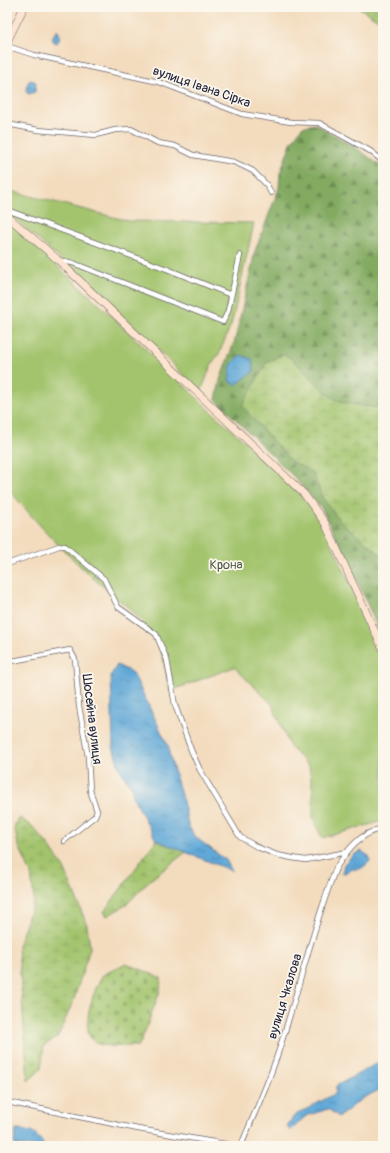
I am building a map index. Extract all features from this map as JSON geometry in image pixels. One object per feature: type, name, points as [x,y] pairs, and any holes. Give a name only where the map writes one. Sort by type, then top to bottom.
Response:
[{"type":"street","points":[[7,42],[24,7]]},
{"type":"street","name":"вулиця Івана Сірка","points":[[7,46],[34,55],[159,82],[242,114],[291,122],[319,123],[370,151],[383,161]]},
{"type":"street","points":[[7,124],[38,130],[96,135],[115,130],[130,129],[158,143],[175,146],[193,155],[234,162],[257,175],[267,185],[271,193]]},
{"type":"street","points":[[7,210],[167,269],[231,295]]},
{"type":"street","points":[[7,216],[57,260],[304,494],[325,523],[383,649]]},
{"type":"street","points":[[57,260],[69,262],[223,322],[228,311],[240,255]]},
{"type":"street","points":[[7,564],[59,546],[65,546],[72,550],[104,580],[118,608],[156,634],[167,660],[175,705],[200,770],[240,837],[257,847],[277,855],[306,860],[346,852]]},
{"type":"street","name":"Шосейна вулиця","points":[[7,662],[70,650],[75,659],[79,706],[88,757],[90,790],[96,811],[95,816],[64,841]]},
{"type":"street","name":"вулиця Чкалова","points":[[241,1146],[251,1119],[264,1093],[278,1054],[329,885],[336,868],[346,852],[362,836],[383,828]]},
{"type":"street","points":[[7,1102],[138,1129],[237,1146]]},
{"type":"green space","points":[[358,7],[383,7],[383,23]]},
{"type":"green space","points":[[315,124],[358,149],[383,168],[383,640],[353,571],[322,509],[293,476],[216,400],[220,380],[235,340],[255,251],[279,188],[280,173],[291,143],[302,127]]},
{"type":"green space","points":[[7,190],[129,221],[254,223],[232,322],[219,354],[212,363],[201,392],[103,297],[7,212]]},
{"type":"green space","name":"Крона","points":[[7,220],[101,306],[217,417],[257,452],[298,492],[320,518],[383,655],[383,821],[322,838],[313,818],[313,791],[309,766],[290,747],[272,704],[234,667],[170,691],[160,649],[147,627],[132,611],[79,565],[57,543],[7,487]]},
{"type":"green space","points":[[284,354],[297,364],[332,397],[344,403],[383,409],[383,556],[340,521],[322,497],[313,473],[291,461],[242,406],[267,362]]},
{"type":"green space","points":[[20,818],[32,826],[49,846],[64,868],[87,925],[90,948],[74,999],[58,1037],[44,1045],[41,1069],[28,1081],[18,946],[34,900],[31,874],[18,844],[14,826]]},
{"type":"green space","points":[[156,840],[186,852],[149,881],[126,905],[107,916],[104,912]]},
{"type":"green space","points":[[126,963],[161,978],[160,991],[141,1042],[138,1046],[98,1044],[94,1042],[90,1036],[88,1029],[88,1019],[92,999],[103,975]]},
{"type":"water","points":[[56,31],[58,31],[60,36],[57,43],[54,42],[52,38]]},
{"type":"water","points":[[31,80],[36,82],[35,92],[28,94],[26,91],[28,82]]},
{"type":"water","points":[[240,355],[252,359],[254,371],[236,385],[229,381],[231,365]]},
{"type":"water","points":[[117,665],[133,673],[169,748],[188,825],[195,837],[226,860],[232,871],[156,840],[134,799],[131,786],[120,770],[113,747],[111,675]]},
{"type":"water","points":[[361,851],[369,856],[370,861],[360,869],[353,869],[342,874],[344,864],[353,855]]},
{"type":"water","points":[[383,1060],[383,1088],[363,1098],[339,1117],[328,1109],[306,1116],[290,1131],[287,1126],[294,1116],[336,1093],[336,1086]]},
{"type":"water","points":[[16,1130],[33,1133],[39,1138],[44,1146],[16,1146],[14,1143]]}]
